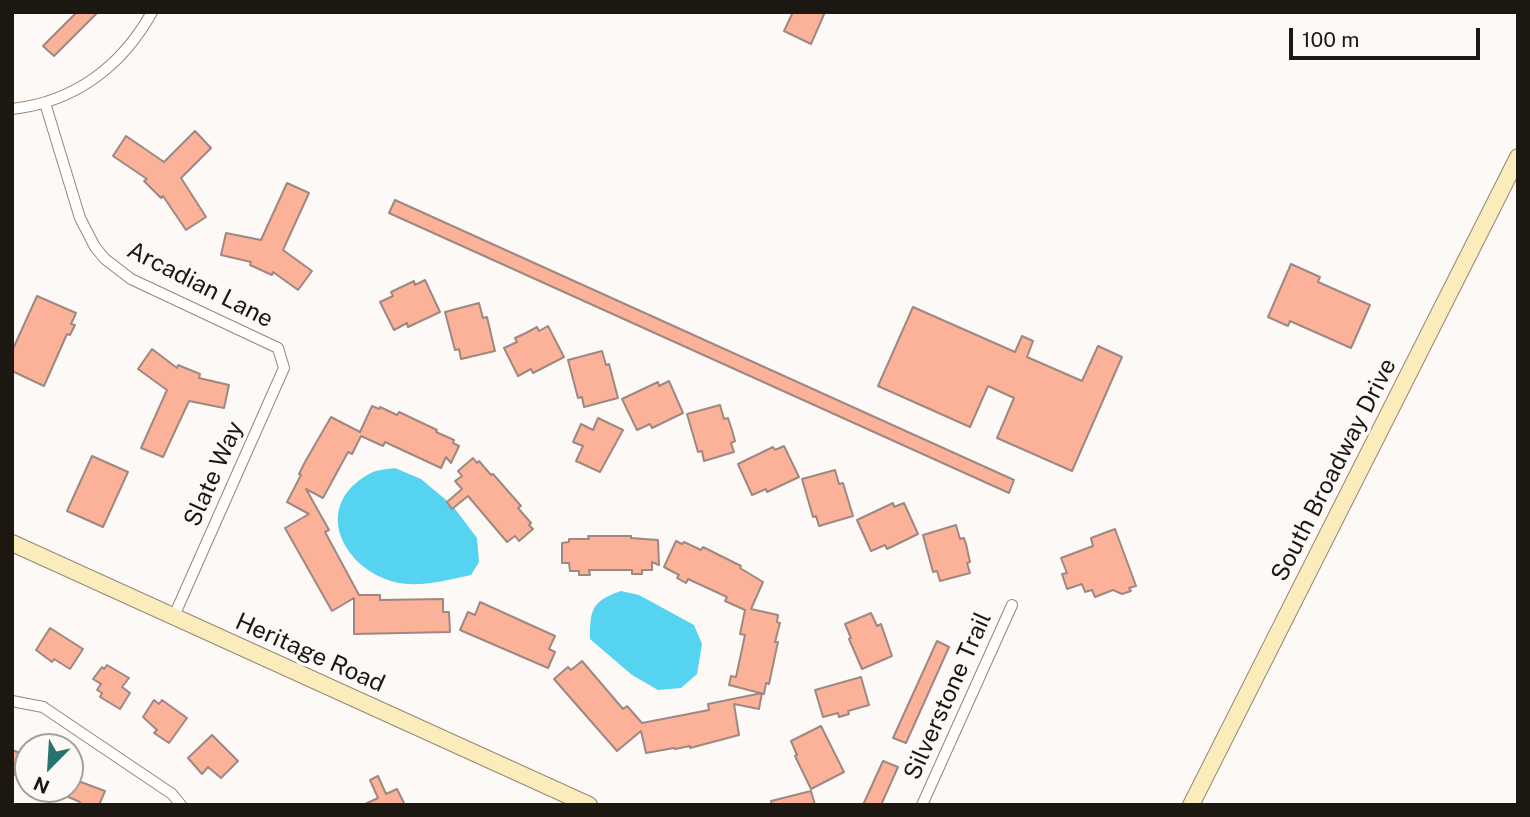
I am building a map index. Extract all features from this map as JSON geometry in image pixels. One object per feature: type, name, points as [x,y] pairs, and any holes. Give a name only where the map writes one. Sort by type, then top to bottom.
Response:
[{"type":"main road","name":"South Broadway Drive","points":[[1191,805],[1518,156]]},
{"type":"main road","name":"Heritage Road","points":[[12,543],[589,805]]},
{"type":"street","points":[[12,109],[45,103],[78,89],[108,69],[139,35],[152,12]]},
{"type":"street","name":"Arcadian Lane","points":[[45,103],[80,218],[105,260],[131,279],[278,348]]},
{"type":"street","name":"Slate Way","points":[[174,616],[284,368],[278,348]]},
{"type":"street","name":"Silverstone Trail","points":[[922,805],[1012,605]]},
{"type":"street","points":[[12,701],[43,707],[172,794],[181,805]]},
{"type":"water","points":[[395,468],[421,479],[452,505],[477,538],[479,562],[471,575],[431,583],[391,581],[358,562],[347,548],[340,533],[338,517],[342,502],[352,487],[369,474]]},
{"type":"water","points":[[621,591],[639,595],[694,625],[702,644],[697,674],[681,688],[658,690],[632,675],[590,639],[592,613],[598,603]]},
{"type":"building","points":[[77,12],[98,12],[54,56],[43,46]]},
{"type":"building","points":[[793,12],[825,12],[811,44],[784,31]]},
{"type":"building","points":[[195,131],[211,148],[181,178],[206,217],[186,230],[163,196],[161,198],[144,181],[147,179],[113,156],[126,136],[164,162]]},
{"type":"building","points":[[287,183],[309,193],[283,250],[312,271],[298,290],[273,272],[272,275],[250,265],[251,262],[221,255],[226,233],[261,240]]},
{"type":"building","points":[[395,200],[1014,480],[1009,493],[389,213]]},
{"type":"building","points":[[1291,264],[1320,277],[1318,282],[1370,305],[1351,348],[1290,321],[1288,326],[1268,317]]},
{"type":"building","points":[[425,280],[440,312],[408,327],[407,323],[394,330],[380,302],[393,296],[391,292],[414,281],[415,285]]},
{"type":"building","points":[[37,296],[76,313],[71,324],[75,325],[70,335],[67,334],[44,386],[12,371],[12,351]]},
{"type":"building","points":[[479,303],[483,318],[487,317],[495,351],[461,359],[459,349],[455,350],[445,312]]},
{"type":"building","points":[[913,307],[1015,352],[1022,336],[1033,341],[1027,357],[1082,381],[1098,346],[1122,357],[1072,471],[997,438],[1014,398],[988,386],[970,427],[878,386]]},
{"type":"building","points":[[548,326],[564,357],[533,373],[531,369],[518,376],[504,348],[517,342],[515,338],[537,327],[539,331]]},
{"type":"building","points":[[152,349],[177,368],[178,365],[200,374],[199,378],[229,385],[224,408],[189,401],[163,457],[141,448],[167,390],[138,369]]},
{"type":"building","points":[[602,351],[606,365],[609,364],[618,398],[584,407],[582,397],[578,398],[568,360]]},
{"type":"building","points":[[669,381],[683,413],[652,428],[650,424],[637,430],[622,399],[658,382],[659,386]]},
{"type":"building","points":[[720,405],[724,419],[728,418],[732,430],[735,441],[731,443],[734,452],[704,461],[702,451],[698,452],[687,414]]},
{"type":"building","points":[[372,406],[397,415],[399,412],[454,440],[453,443],[459,446],[451,463],[446,457],[441,468],[385,442],[383,446],[361,436],[352,454],[348,452],[323,498],[306,489],[329,530],[325,532],[359,595],[380,595],[380,600],[443,599],[443,612],[449,612],[450,632],[354,634],[354,598],[332,611],[285,528],[309,514],[287,502],[305,462],[331,417],[360,432]]},
{"type":"building","points":[[598,418],[623,430],[600,472],[576,461],[583,446],[573,442],[581,424],[593,430]]},
{"type":"building","points":[[784,446],[799,477],[767,492],[766,489],[752,495],[738,464],[773,447],[775,450]]},
{"type":"building","points":[[92,456],[128,472],[103,527],[67,511]]},
{"type":"building","points":[[473,458],[493,474],[521,506],[518,508],[531,523],[529,525],[533,529],[519,541],[515,536],[507,542],[468,496],[452,509],[447,502],[462,489],[455,481],[462,476],[458,471]]},
{"type":"building","points":[[835,470],[839,484],[843,483],[853,516],[819,526],[816,516],[813,517],[802,479]]},
{"type":"building","points":[[893,503],[894,507],[904,503],[918,534],[887,549],[885,545],[871,551],[857,520]]},
{"type":"building","points":[[956,525],[960,539],[964,538],[966,544],[970,573],[940,581],[937,571],[933,572],[923,535]]},
{"type":"building","points":[[1115,529],[1136,586],[1122,594],[1113,590],[1095,597],[1092,590],[1085,592],[1082,584],[1067,589],[1062,574],[1067,573],[1061,558],[1093,546],[1091,538]]},
{"type":"building","points":[[588,536],[631,536],[658,540],[659,565],[652,562],[652,570],[642,570],[642,574],[632,574],[632,570],[589,570],[590,575],[579,575],[579,571],[570,571],[569,563],[562,563],[562,543],[569,542],[569,539],[589,539]]},
{"type":"building","points":[[676,541],[701,550],[703,547],[741,566],[740,568],[763,582],[751,609],[778,615],[777,622],[780,623],[769,684],[766,683],[764,694],[729,685],[731,676],[736,677],[745,635],[740,634],[745,610],[725,601],[727,597],[688,579],[686,583],[677,578],[679,575],[664,567]]},
{"type":"building","points":[[480,602],[555,636],[549,649],[555,652],[548,668],[460,630],[468,612],[475,615]]},
{"type":"building","points":[[871,613],[877,626],[881,624],[892,656],[862,669],[845,624]]},
{"type":"building","points":[[50,628],[83,649],[70,669],[54,659],[52,662],[36,650]]},
{"type":"building","points":[[937,641],[949,647],[906,743],[893,738]]},
{"type":"building","points":[[582,661],[623,709],[627,706],[642,723],[709,710],[708,704],[762,693],[759,709],[734,704],[739,735],[690,748],[646,753],[641,731],[617,751],[554,679],[568,667],[571,670]]},
{"type":"building","points":[[107,665],[129,678],[122,687],[130,693],[120,709],[100,697],[102,693],[97,690],[101,684],[93,679],[102,667],[104,669]]},
{"type":"building","points":[[861,677],[869,705],[848,711],[849,714],[839,717],[838,713],[823,717],[815,690]]},
{"type":"building","points":[[154,700],[159,704],[162,700],[187,718],[169,743],[154,733],[157,730],[143,717]]},
{"type":"building","points":[[821,726],[844,772],[811,789],[791,741]]},
{"type":"building","points":[[212,735],[238,761],[221,778],[208,767],[202,774],[188,758]]},
{"type":"building","points":[[12,750],[14,775],[12,774]]},
{"type":"building","points":[[883,761],[898,767],[881,805],[863,805]]},
{"type":"building","points":[[378,776],[386,794],[397,789],[405,805],[363,805],[378,798],[370,780]]},
{"type":"building","points":[[84,783],[105,791],[99,805],[79,805],[84,803]]},
{"type":"building","points":[[811,791],[815,805],[772,805],[771,801]]}]
